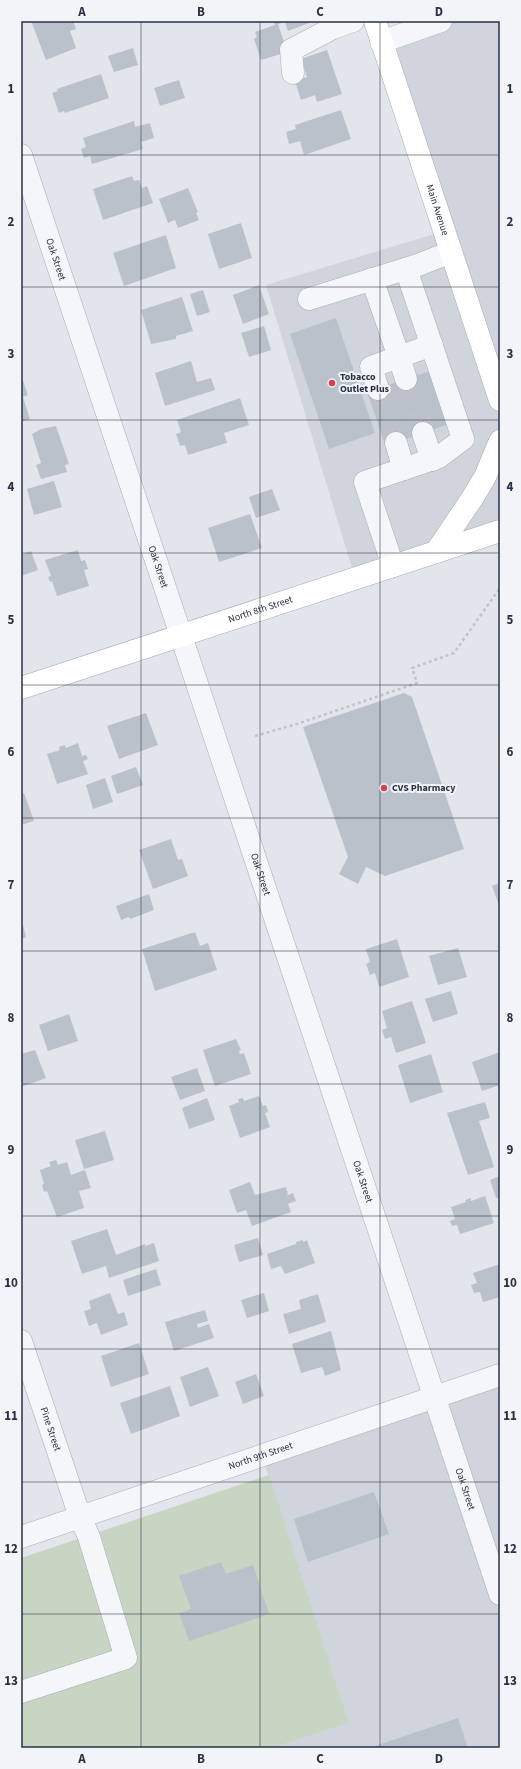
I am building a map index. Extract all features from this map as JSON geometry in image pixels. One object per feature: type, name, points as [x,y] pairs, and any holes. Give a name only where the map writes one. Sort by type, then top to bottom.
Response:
[{"type":"main road","name":"Main Avenue","points":[[375,21],[500,400]]},
{"type":"main road","points":[[436,552],[485,477],[500,441]]},
{"type":"main road","name":"North 8th Street","points":[[21,688],[500,531]]},
{"type":"street","points":[[293,73],[292,50],[333,28],[353,21]]},
{"type":"street","points":[[381,42],[441,21]]},
{"type":"street","name":"Oak Street","points":[[21,154],[436,1397],[500,1594]]},
{"type":"street","points":[[309,299],[451,252]]},
{"type":"street","points":[[393,566],[365,482],[439,457],[463,439],[406,268]]},
{"type":"street","points":[[372,279],[406,379]]},
{"type":"street","points":[[378,389],[371,367],[432,345]]},
{"type":"street","points":[[423,433],[432,460]]},
{"type":"street","points":[[396,442],[404,469]]},
{"type":"street","name":"Pine Street","points":[[21,1341],[80,1517],[89,1537],[126,1658],[21,1692]]},
{"type":"street","name":"North 9th Street","points":[[21,1537],[500,1375]]},
{"type":"path","points":[[255,736],[300,723],[417,683],[412,668],[454,653],[500,588]]},
{"type":"shaded area","points":[[441,21],[500,21],[500,531],[355,578],[266,285],[444,231],[381,42]]},
{"type":"shaded area","points":[[500,1375],[500,1748],[272,1748],[349,1723],[262,1456]]},
{"type":"green space","points":[[269,1475],[349,1723],[272,1748],[21,1748],[21,1558]]},
{"type":"building","points":[[31,21],[73,21],[76,29],[70,31],[76,48],[46,60]]},
{"type":"building","points":[[273,21],[309,21],[309,23],[288,31],[285,22],[278,24],[287,52],[261,60],[254,39],[257,37],[255,32],[275,25]]},
{"type":"building","points":[[133,48],[138,65],[114,72],[108,56]]},
{"type":"building","points":[[327,50],[342,94],[317,102],[315,95],[301,100],[295,81],[307,77],[301,59]]},
{"type":"building","points":[[101,74],[109,98],[65,113],[64,111],[59,113],[52,93],[58,91],[57,89]]},
{"type":"building","points":[[179,80],[185,98],[160,106],[154,88]]},
{"type":"building","points":[[341,110],[351,139],[304,155],[300,141],[289,144],[286,132],[296,129],[295,125]]},
{"type":"building","points":[[134,121],[135,127],[150,123],[154,138],[141,142],[143,149],[92,164],[90,156],[84,158],[81,149],[86,147],[83,138]]},
{"type":"building","points":[[132,176],[134,181],[139,180],[142,188],[147,186],[153,203],[103,220],[93,189]]},
{"type":"building","points":[[188,188],[198,212],[196,213],[199,220],[178,228],[175,220],[168,223],[159,199]]},
{"type":"building","points":[[241,223],[252,258],[219,269],[208,234]]},
{"type":"building","points":[[166,235],[176,268],[124,286],[113,253]]},
{"type":"building","points":[[259,285],[269,314],[243,324],[233,295]]},
{"type":"building","points":[[203,290],[210,312],[197,316],[190,294]]},
{"type":"building","points":[[182,297],[193,331],[176,336],[176,339],[151,344],[141,310]]},
{"type":"building","name":"Tobacco Outlet Plus","points":[[336,318],[375,433],[329,449],[290,334]]},
{"type":"building","points":[[264,326],[271,350],[249,357],[241,333]]},
{"type":"building","points":[[191,361],[197,382],[211,378],[215,390],[165,406],[155,373]]},
{"type":"building","points":[[433,370],[452,423],[386,446],[367,392]]},
{"type":"building","points":[[21,375],[28,395],[23,397],[30,419],[21,422]]},
{"type":"building","points":[[240,398],[249,425],[224,433],[227,443],[188,455],[185,445],[180,446],[176,434],[181,432],[177,420]]},
{"type":"building","points":[[56,426],[69,464],[65,465],[67,472],[41,479],[36,465],[41,463],[32,434],[41,429]]},
{"type":"building","points":[[54,481],[62,507],[34,515],[27,489]]},
{"type":"building","points":[[272,489],[280,510],[256,518],[249,497]]},
{"type":"building","points":[[250,514],[262,548],[219,562],[208,528]]},
{"type":"building","points":[[78,550],[81,561],[85,560],[88,569],[84,570],[89,586],[57,596],[52,581],[50,582],[48,577],[51,576],[45,560]]},
{"type":"building","points":[[31,551],[38,570],[21,576],[21,555]]},
{"type":"building","name":"CVS Pharmacy","points":[[404,693],[412,697],[464,849],[385,876],[366,867],[358,884],[339,874],[348,857],[303,727]]},
{"type":"building","points":[[146,713],[158,745],[119,759],[107,726]]},
{"type":"building","points":[[78,743],[82,756],[86,755],[88,759],[83,761],[88,774],[57,784],[47,754],[60,750],[59,747],[65,745],[66,748]]},
{"type":"building","points":[[136,767],[143,785],[117,794],[111,776]]},
{"type":"building","points":[[105,778],[113,802],[93,809],[86,785]]},
{"type":"building","points":[[24,793],[34,821],[21,825],[21,794]]},
{"type":"building","points":[[171,839],[178,860],[182,859],[188,876],[153,889],[139,850]]},
{"type":"building","points":[[500,883],[500,908],[492,886]]},
{"type":"building","points":[[149,894],[154,910],[130,919],[129,917],[121,920],[116,906]]},
{"type":"building","points":[[23,925],[26,937],[21,939],[21,926]]},
{"type":"building","points":[[195,932],[200,946],[208,943],[217,970],[155,991],[142,949]]},
{"type":"building","points":[[397,939],[409,977],[379,987],[375,973],[370,975],[366,964],[370,962],[366,949]]},
{"type":"building","points":[[458,948],[467,977],[438,985],[429,956]]},
{"type":"building","points":[[451,991],[458,1014],[433,1022],[425,999]]},
{"type":"building","points":[[412,1001],[426,1043],[396,1053],[391,1037],[385,1039],[382,1030],[387,1028],[382,1011]]},
{"type":"building","points":[[69,1014],[78,1041],[48,1051],[39,1025]]},
{"type":"building","points":[[236,1039],[241,1050],[239,1051],[240,1054],[244,1053],[251,1074],[215,1086],[203,1050]]},
{"type":"building","points":[[35,1050],[46,1078],[21,1087],[21,1054]]},
{"type":"building","points":[[500,1052],[500,1085],[482,1091],[472,1062]]},
{"type":"building","points":[[431,1054],[443,1092],[410,1103],[398,1065]]},
{"type":"building","points":[[197,1068],[205,1091],[180,1100],[171,1077]]},
{"type":"building","points":[[259,1096],[263,1106],[266,1105],[268,1112],[265,1113],[270,1127],[240,1138],[229,1106],[239,1102],[238,1099],[243,1098],[244,1101]]},
{"type":"building","points":[[207,1098],[215,1120],[189,1129],[182,1108]]},
{"type":"building","points":[[485,1102],[490,1118],[479,1121],[494,1167],[468,1175],[447,1113]]},
{"type":"building","points":[[105,1131],[114,1160],[84,1169],[75,1140]]},
{"type":"building","points":[[56,1160],[58,1165],[67,1162],[71,1175],[85,1170],[91,1188],[79,1191],[84,1208],[57,1217],[47,1191],[44,1192],[42,1185],[44,1184],[40,1170],[51,1166],[49,1162]]},
{"type":"building","points":[[500,1176],[500,1197],[496,1198],[490,1180]]},
{"type":"building","points":[[250,1182],[255,1195],[286,1187],[288,1194],[286,1196],[293,1193],[296,1201],[288,1204],[291,1212],[252,1226],[246,1210],[237,1213],[229,1190]]},
{"type":"building","points":[[485,1196],[494,1223],[460,1234],[457,1225],[452,1226],[450,1221],[455,1219],[451,1207],[466,1202],[465,1200],[471,1198],[471,1201]]},
{"type":"building","points":[[107,1229],[116,1255],[145,1244],[145,1246],[154,1243],[159,1261],[109,1278],[106,1266],[82,1274],[71,1241]]},
{"type":"building","points":[[258,1238],[263,1255],[239,1262],[234,1245]]},
{"type":"building","points":[[303,1240],[303,1242],[307,1240],[315,1263],[285,1274],[281,1266],[271,1269],[267,1254]]},
{"type":"building","points":[[500,1264],[500,1297],[483,1302],[480,1292],[474,1293],[471,1285],[477,1283],[473,1273]]},
{"type":"building","points":[[156,1269],[161,1285],[128,1296],[123,1280]]},
{"type":"building","points":[[110,1293],[118,1314],[124,1312],[128,1325],[101,1335],[97,1323],[89,1326],[84,1311],[91,1309],[89,1301]]},
{"type":"building","points":[[264,1293],[269,1311],[247,1318],[241,1300]]},
{"type":"building","points":[[318,1294],[326,1322],[289,1334],[283,1314],[301,1309],[299,1300]]},
{"type":"building","points":[[205,1310],[208,1321],[197,1324],[198,1328],[209,1324],[214,1338],[174,1351],[165,1322]]},
{"type":"building","points":[[331,1331],[341,1370],[325,1376],[322,1367],[301,1373],[292,1344]]},
{"type":"building","points":[[139,1343],[149,1374],[111,1387],[101,1356]]},
{"type":"building","points":[[208,1367],[219,1396],[190,1407],[180,1377]]},
{"type":"building","points":[[256,1374],[264,1396],[243,1404],[235,1382]]},
{"type":"building","points":[[170,1386],[180,1416],[131,1434],[120,1403]]},
{"type":"building","points":[[374,1492],[389,1534],[308,1562],[294,1519]]},
{"type":"building","points":[[221,1562],[226,1574],[253,1565],[269,1614],[189,1641],[179,1613],[191,1609],[179,1576]]},
{"type":"building","points":[[458,1718],[468,1748],[369,1748]]},
{"type":"tunnel","points":[[406,379],[423,433]]},
{"type":"tunnel","points":[[378,389],[396,443]]},
{"type":"place","name":"Tobacco Outlet Plus","points":[[332,383]]},
{"type":"place","name":"CVS Pharmacy","points":[[384,788]]}]
